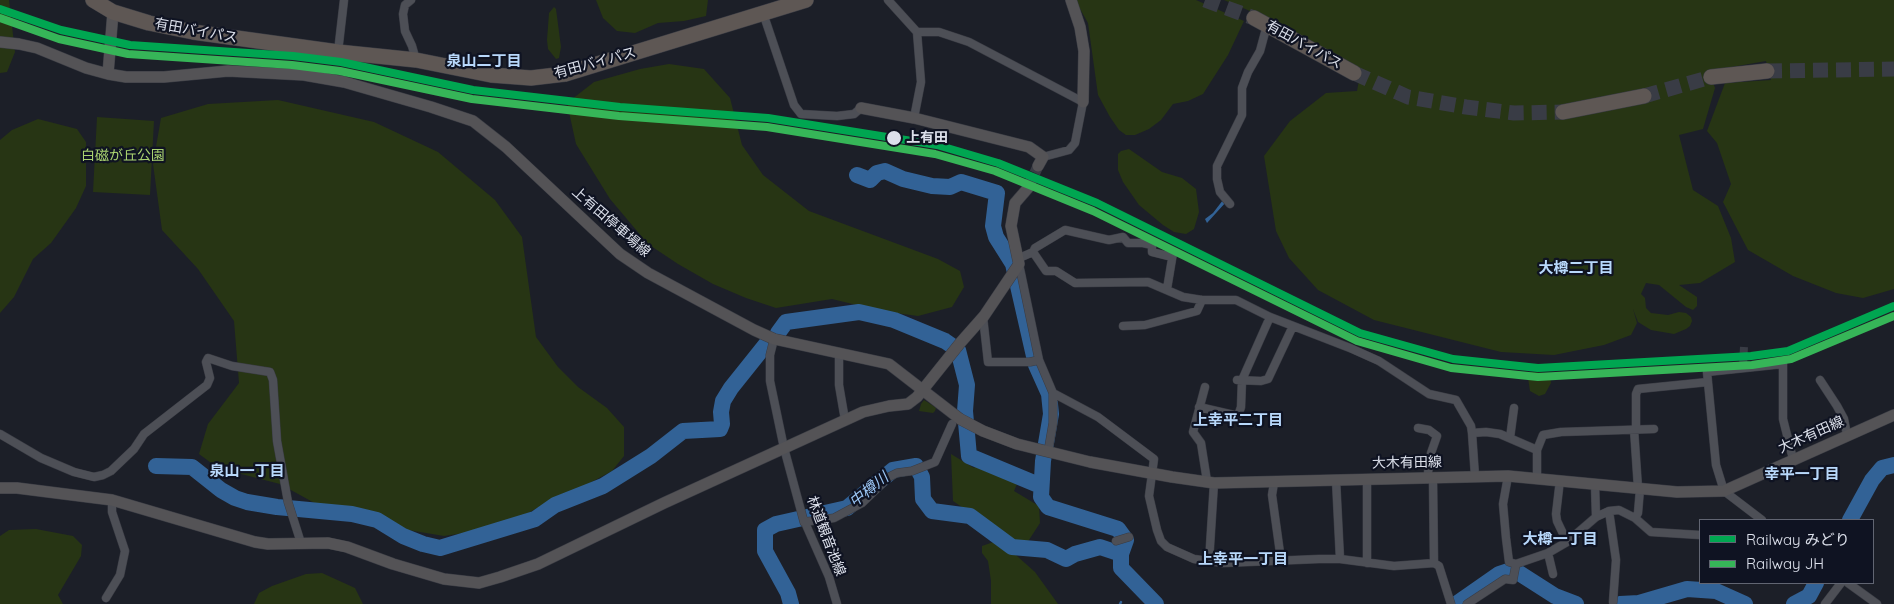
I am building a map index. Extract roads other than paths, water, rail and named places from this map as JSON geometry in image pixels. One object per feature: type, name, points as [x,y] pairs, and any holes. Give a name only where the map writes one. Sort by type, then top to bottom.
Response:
[{"type":"highway","name":"有田バイパス","points":[[93,0],[113,12],[149,23],[193,32],[338,52],[416,60],[491,75],[531,78],[565,74],[802,1]]},
{"type":"highway","name":"有田バイパス","points":[[1260,22],[1354,73]]},
{"type":"highway","points":[[1712,77],[1767,71]]},
{"type":"highway","points":[[1563,112],[1644,96]]},
{"type":"main road","points":[[1071,0],[1080,27],[1084,51],[1082,102]]},
{"type":"main road","points":[[108,74],[113,12]]},
{"type":"main road","name":"上有田停車場線","points":[[0,42],[37,48],[86,68],[108,74],[144,78],[228,71],[304,74],[344,82],[473,121],[506,147],[632,263],[754,330],[774,339],[889,364],[923,390]]},
{"type":"main road","points":[[861,108],[914,118],[1029,146],[1040,162]]},
{"type":"main road","points":[[0,488],[17,488],[112,500],[255,542],[268,544],[328,543],[347,547],[444,579],[479,583],[538,564],[664,503],[863,412],[908,404],[923,390],[983,317],[1018,262],[1010,226],[1016,203],[1028,188]]},
{"type":"main road","name":"大木有田線","points":[[923,390],[960,419],[983,432],[1017,444],[1090,462],[1152,474],[1211,482],[1274,483],[1508,476],[1677,492],[1724,491],[1894,415]]},
{"type":"street","points":[[338,52],[344,0]]},
{"type":"street","points":[[411,0],[405,5],[403,14],[405,31],[416,60]]},
{"type":"street","points":[[888,0],[917,32],[920,82],[914,118]]},
{"type":"street","points":[[763,13],[794,105],[801,114],[837,116],[854,114],[861,108]]},
{"type":"street","points":[[1230,204],[1220,192],[1217,166],[1242,115],[1242,88],[1248,72],[1260,51],[1260,22]]},
{"type":"street","points":[[917,32],[939,32],[969,42],[1082,102],[1075,143],[1069,150],[1040,162]]},
{"type":"street","points":[[1048,452],[1053,423],[1053,393],[1039,360],[1018,262],[1033,252],[1035,248],[1065,230],[1109,240],[1123,237],[1130,246],[1142,243],[1152,245],[1152,252],[1172,255],[1167,289]]},
{"type":"street","points":[[1033,252],[1046,270],[1056,271],[1075,283],[1148,282],[1183,297],[1202,300],[1236,300],[1270,317],[1378,361],[1429,394],[1456,400],[1471,426],[1476,476]]},
{"type":"street","points":[[1123,326],[1145,325],[1198,311],[1202,300]]},
{"type":"street","points":[[983,317],[988,362],[1030,362],[1039,360]]},
{"type":"street","points":[[1198,407],[1238,416],[1241,407],[1240,380],[1270,317]]},
{"type":"street","points":[[1240,380],[1260,382],[1268,380],[1293,326]]},
{"type":"street","points":[[774,339],[769,366],[784,448],[804,522],[834,518],[862,503],[889,477],[935,462],[952,424]]},
{"type":"street","points":[[839,352],[839,385],[845,420]]},
{"type":"street","points":[[0,434],[41,458],[74,472],[94,477],[103,475],[111,471],[134,449],[144,434],[207,385],[210,378],[206,362],[208,358],[232,366],[270,372],[277,441],[288,502],[301,543]]},
{"type":"street","points":[[1761,519],[1724,491],[1716,465],[1707,372],[1783,364],[1783,418],[1793,459]]},
{"type":"street","points":[[1820,380],[1844,420],[1847,435]]},
{"type":"street","points":[[1635,518],[1638,513],[1639,488],[1635,429],[1636,394],[1638,389],[1708,382]]},
{"type":"street","points":[[1205,387],[1198,407],[1193,432],[1201,443],[1211,482],[1208,562]]},
{"type":"street","points":[[1053,393],[1098,417],[1154,459],[1148,496],[1161,541],[1168,547],[1194,559],[1238,564],[1282,560],[1340,559],[1401,566],[1434,563],[1439,566],[1449,600]]},
{"type":"street","points":[[1510,438],[1514,408]]},
{"type":"street","points":[[1418,428],[1429,430],[1437,436],[1431,453],[1430,478],[1434,563]]},
{"type":"street","points":[[1537,478],[1537,450],[1542,435],[1562,432],[1654,429]]},
{"type":"street","points":[[1472,433],[1486,432],[1510,438],[1537,450]]},
{"type":"street","name":"林道観音池線","points":[[784,448],[804,522],[829,577],[837,604]]},
{"type":"street","points":[[1508,476],[1503,504],[1509,562],[1515,566]]},
{"type":"street","points":[[1336,480],[1340,559]]},
{"type":"street","points":[[1367,480],[1367,563]]},
{"type":"street","points":[[1560,480],[1556,514],[1557,521],[1567,542]]},
{"type":"street","points":[[1274,483],[1272,495],[1282,560]]},
{"type":"street","points":[[1595,484],[1596,517]]},
{"type":"street","points":[[106,598],[120,575],[125,551],[112,512],[112,500]]},
{"type":"street","points":[[1515,566],[1548,553],[1567,542],[1596,517],[1609,511],[1619,510],[1635,518],[1651,532],[1699,536]]},
{"type":"street","points":[[1609,511],[1616,560],[1613,602]]},
{"type":"street","points":[[1116,541],[1129,537]]},
{"type":"street","points":[[1548,553],[1553,574]]},
{"type":"street","points":[[1468,604],[1505,579],[1513,580],[1515,566]]},
{"type":"street","points":[[1825,604],[1840,584]]},
{"type":"street","points":[[1849,584],[1876,604]]},
{"type":"water","points":[[1223,200],[1226,202],[1207,223],[1205,219],[1213,213]]},
{"type":"waterway","points":[[857,175],[870,180],[877,173],[885,171],[903,179],[932,186],[950,187],[961,182],[997,193],[993,226],[996,237],[1013,264],[1036,365],[1049,394],[1051,414],[1043,461],[1041,497],[1048,507],[1118,529],[1126,540],[1121,554],[1121,568],[1156,604]]},
{"type":"waterway","points":[[778,333],[786,322],[859,312],[894,320],[945,341],[958,350],[967,385],[965,411],[969,456],[1041,486]]},
{"type":"waterway","points":[[156,466],[192,467],[221,490],[247,502],[277,507],[352,514],[377,520],[403,536],[440,548],[535,519],[555,505],[603,486],[651,456],[683,431],[720,429],[723,401],[767,343]]},
{"type":"waterway","name":"中樽川","points":[[1851,519],[1872,480],[1882,468],[1894,465]]},
{"type":"waterway","name":"中樽川","points":[[791,604],[788,593],[765,551],[765,530],[776,524],[847,508],[893,470],[916,466],[922,477],[923,499],[932,511],[970,516],[1012,547],[1047,550],[1066,559],[1075,554],[1100,547],[1121,554]]},
{"type":"waterway","name":"中樽川","points":[[1456,604],[1499,574],[1508,571],[1519,573],[1555,596],[1576,604]]},
{"type":"waterway","name":"中樽川","points":[[1794,604],[1809,596],[1815,584]]},
{"type":"waterway","name":"中樽川","points":[[1620,604],[1639,603],[1687,589],[1716,591],[1745,604]]},
{"type":"tunnel","points":[[1205,0],[1254,18]]},
{"type":"tunnel","points":[[1767,71],[1894,69]]},
{"type":"tunnel","points":[[1354,73],[1408,97],[1514,113],[1563,112]]},
{"type":"tunnel","points":[[1644,96],[1711,77]]},
{"type":"tunnel","points":[[1028,188],[1038,166]]},
{"type":"tunnel","points":[[1743,367],[1744,346]]},
{"type":"rail line","name":"みどり","points":[[0,9],[61,30],[130,45],[293,56],[341,62],[473,90],[620,107],[768,118],[937,145],[998,163],[1097,203],[1360,333],[1453,359],[1538,368],[1751,356],[1788,351],[1894,306]]},
{"type":"rail line","name":"JH","points":[[0,18],[59,39],[128,54],[292,65],[340,71],[472,99],[619,116],[767,127],[935,154],[995,171],[1093,211],[1357,341],[1451,368],[1538,377],[1752,365],[1791,359],[1894,316]]},
{"type":"place","name":"上有田","points":[[894,138]]},
{"type":"district","name":"泉山二丁目","points":[[484,61]]},
{"type":"district","name":"大樽二丁目","points":[[1576,268]]},
{"type":"district","name":"上幸平二丁目","points":[[1238,420]]},
{"type":"district","name":"泉山一丁目","points":[[247,471]]},
{"type":"district","name":"幸平一丁目","points":[[1802,474]]},
{"type":"district","name":"大樽一丁目","points":[[1560,539]]},
{"type":"district","name":"上幸平一丁目","points":[[1243,559]]},
{"type":"park label","name":"白磁が丘公園","points":[[123,156]]}]
